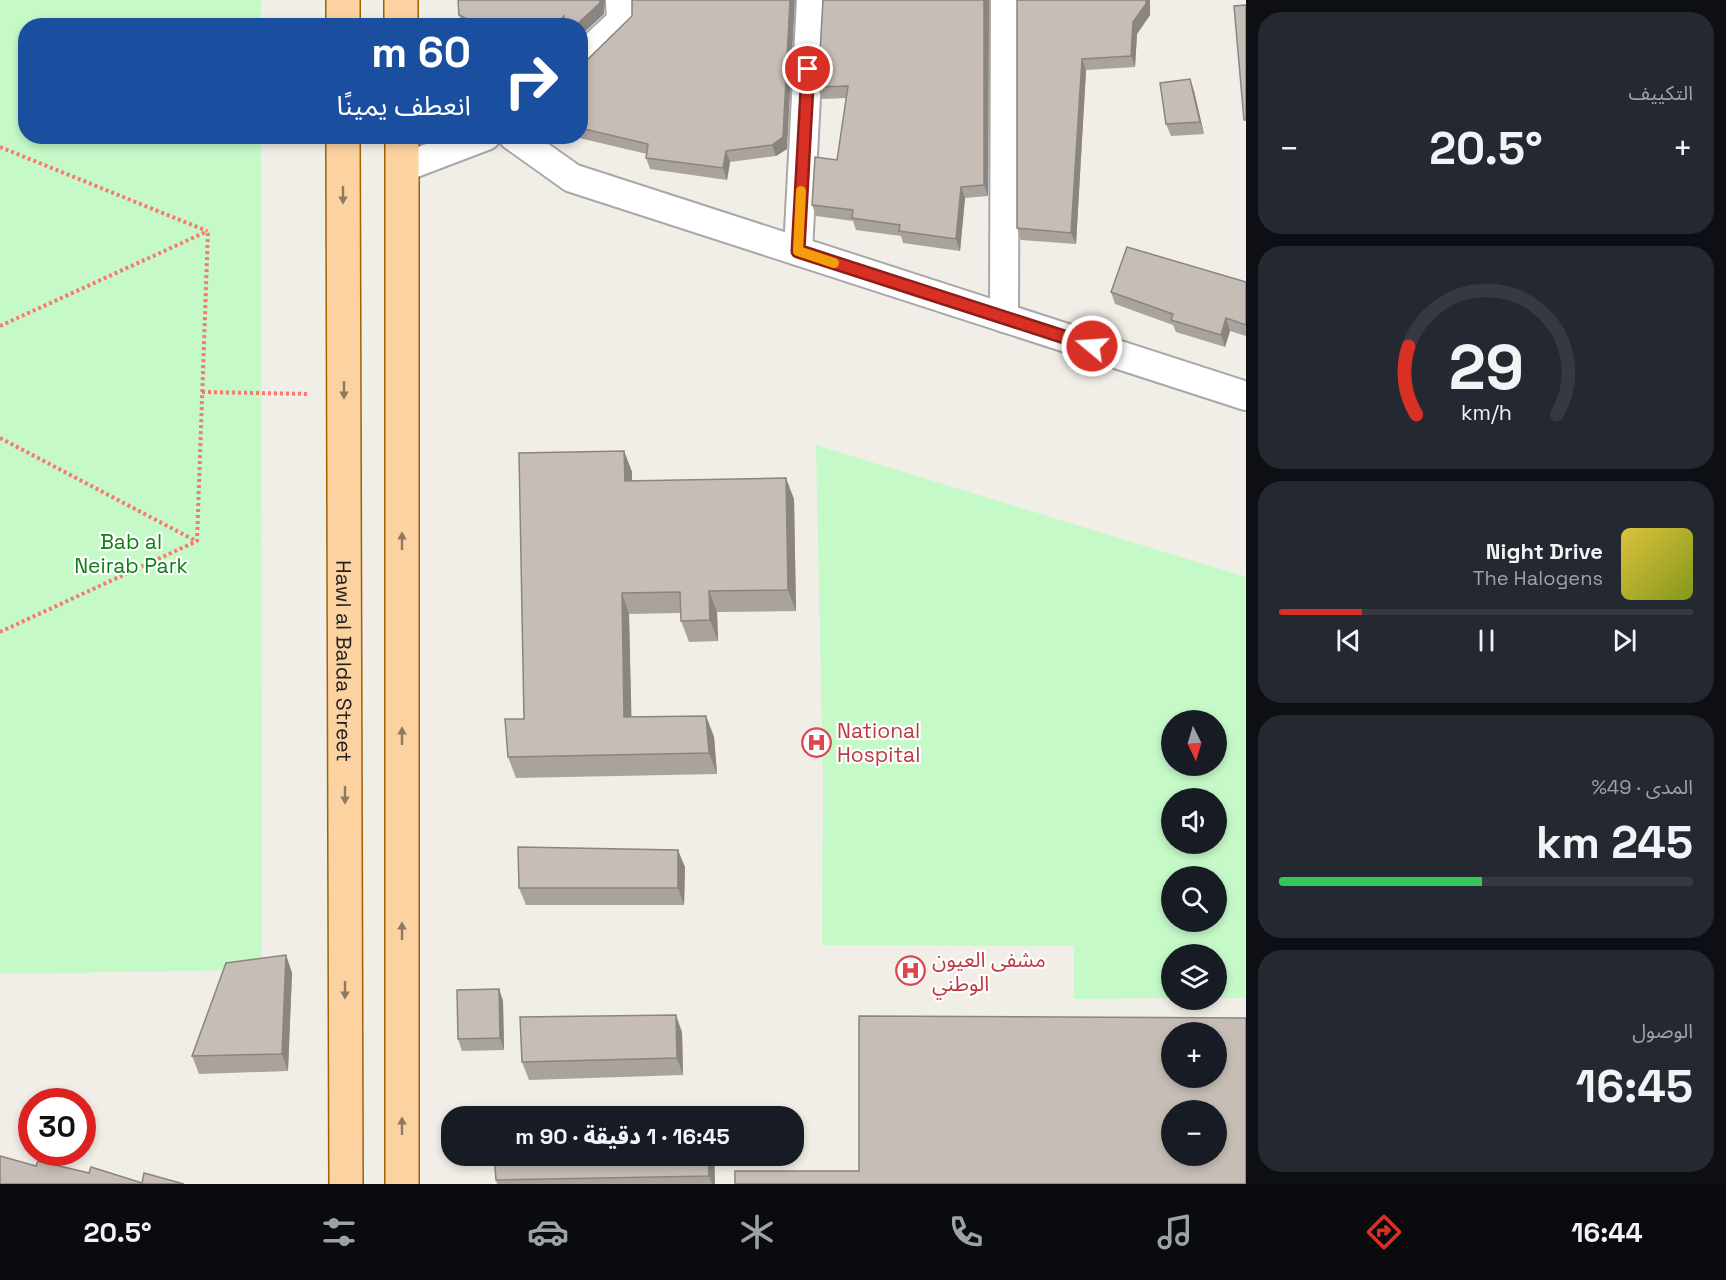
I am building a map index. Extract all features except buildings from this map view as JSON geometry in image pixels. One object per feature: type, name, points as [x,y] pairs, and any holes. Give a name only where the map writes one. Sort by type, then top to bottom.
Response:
[{"type":"main road","points":[[343,0],[343,18]]},
{"type":"main road","points":[[401,0],[402,18]]},
{"type":"main road","name":"Hawl al Balda Street","points":[[343,144],[346,1184]]},
{"type":"main road","points":[[402,152],[402,1184]]},
{"type":"street","points":[[588,52],[621,21],[621,0]]},
{"type":"street","points":[[798,251],[811,0]]},
{"type":"street","points":[[1004,318],[1005,0]]},
{"type":"street","points":[[402,152],[444,144]]},
{"type":"street","points":[[524,144],[572,178],[1246,396]]},
{"type":"path","points":[[0,147],[208,231]]},
{"type":"path","points":[[0,326],[208,231]]},
{"type":"path","points":[[196,541],[208,231]]},
{"type":"path","points":[[202,392],[344,395]]},
{"type":"path","points":[[0,438],[196,541]]},
{"type":"path","points":[[0,632],[196,541]]},
{"type":"green space","name":"Bab al Neirab Park","points":[[0,0],[261,0],[261,18],[18,18],[18,144],[261,144],[262,970],[0,974]]},
{"type":"green space","points":[[816,445],[1246,577],[1246,998],[1227,998],[1227,944],[1161,944],[1161,998],[1074,999],[1074,946],[822,945],[823,784]]},
{"type":"slow traffic","points":[[801,191],[798,251],[834,263]]},
{"type":"place","name":"National Hospital","points":[[816,742]]},
{"type":"place","name":"مشفى العيون الوطني","points":[[911,971]]},
{"type":"route","points":[[808,69],[798,251],[1092,346]]}]
